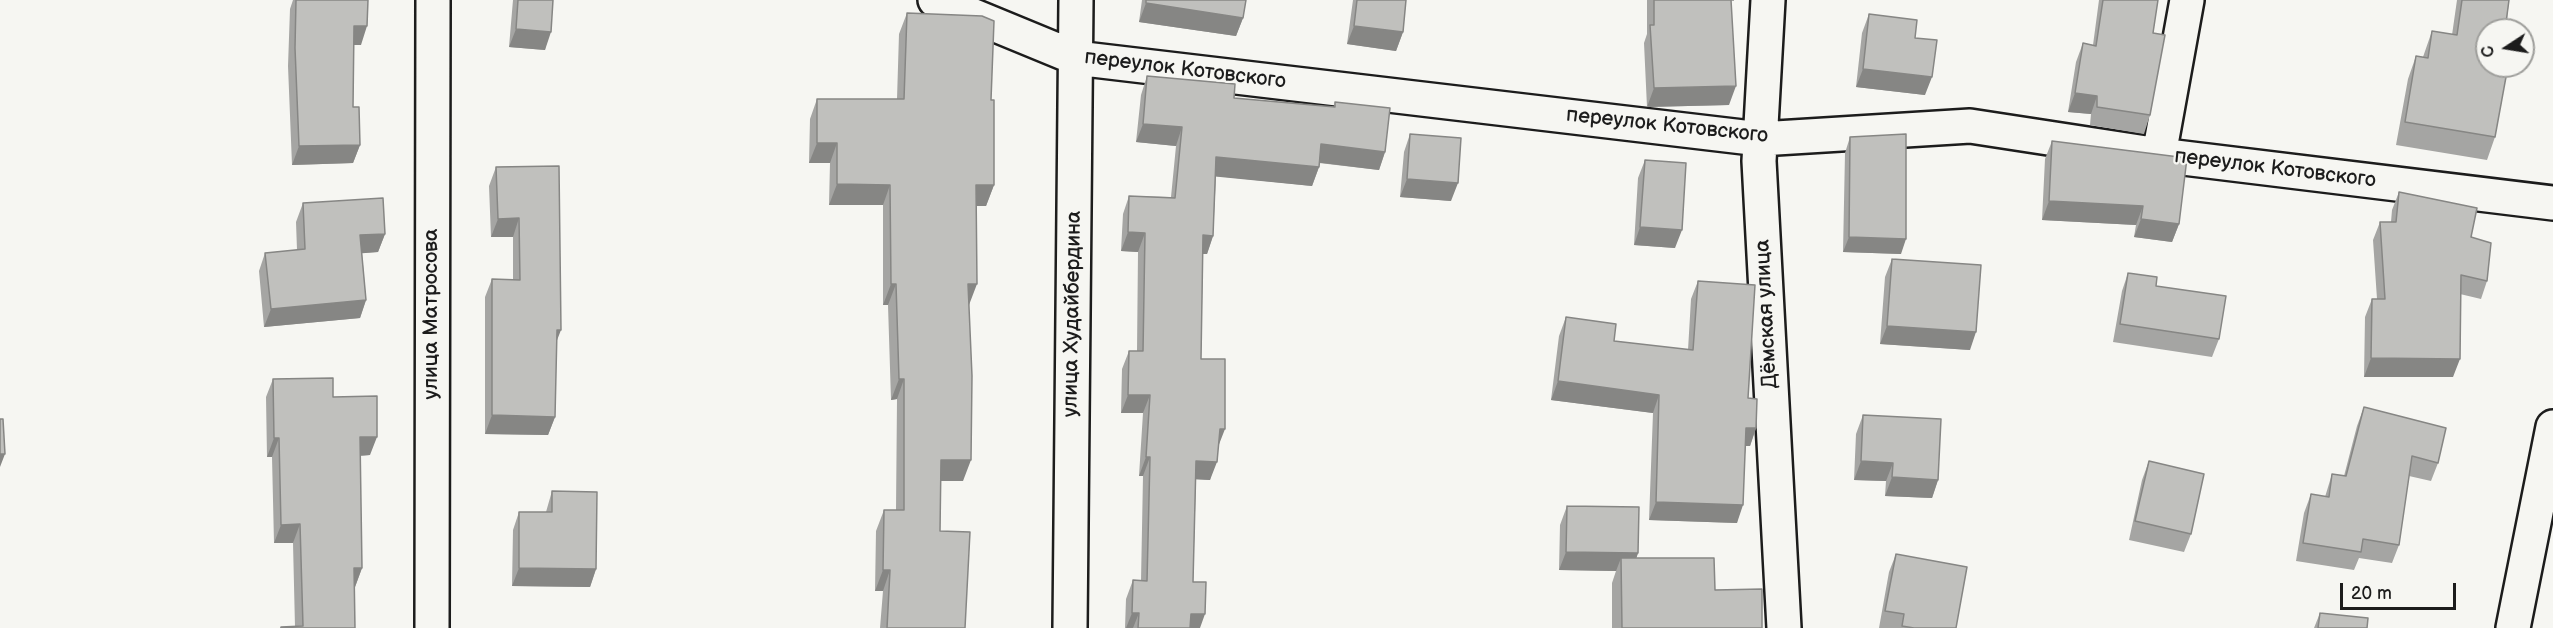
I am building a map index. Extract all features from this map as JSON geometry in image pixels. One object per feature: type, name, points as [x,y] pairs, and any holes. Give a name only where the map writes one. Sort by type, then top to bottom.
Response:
[{"type":"street","name":"улица Матросова","points":[[432,0],[432,628]]},
{"type":"street","name":"переулок Котовского","points":[[934,0],[1076,58],[1760,139],[1970,126],[2159,155],[2553,203]]},
{"type":"street","name":"улица Худайбердина","points":[[1070,628],[1076,0]]},
{"type":"street","name":"Дёмская улица","points":[[1768,0],[1759,161],[1784,628]]},
{"type":"street","points":[[2159,155],[2187,0]]},
{"type":"street","points":[[2513,628],[2553,427]]},
{"type":"building","points":[[296,0],[368,0],[367,26],[354,26],[353,107],[359,107],[360,145],[299,146],[295,48]]},
{"type":"building","points":[[518,0],[553,0],[551,32],[516,29]]},
{"type":"building","points":[[1146,0],[1246,0],[1243,18],[1146,3]]},
{"type":"building","points":[[1357,0],[1406,0],[1403,32],[1354,26]]},
{"type":"building","points":[[1654,0],[1731,0],[1736,86],[1654,88],[1650,25],[1654,25]]},
{"type":"building","points":[[2103,0],[2158,0],[2153,33],[2165,35],[2150,115],[2097,107],[2097,96],[2075,93],[2083,43],[2096,46]]},
{"type":"building","points":[[2462,0],[2509,0],[2507,18],[2475,18],[2475,78],[2506,78],[2495,137],[2405,122],[2416,56],[2428,58],[2432,31],[2457,35]]},
{"type":"building","points":[[907,13],[982,16],[994,21],[991,100],[994,100],[994,185],[976,185],[977,284],[968,284],[972,376],[971,460],[941,460],[940,531],[970,532],[965,628],[887,628],[890,570],[883,570],[884,510],[904,510],[904,379],[899,379],[896,284],[891,284],[890,185],[837,184],[837,143],[817,143],[817,99],[904,99]]},
{"type":"building","points":[[1869,14],[1917,20],[1915,38],[1937,40],[1932,77],[1863,69]]},
{"type":"building","points":[[1147,76],[1235,84],[1234,98],[1335,107],[1335,102],[1390,108],[1385,152],[1321,144],[1319,167],[1216,157],[1213,236],[1203,235],[1201,359],[1225,359],[1225,429],[1220,429],[1217,462],[1196,461],[1193,582],[1206,582],[1205,614],[1191,614],[1190,628],[1138,628],[1139,613],[1132,613],[1133,580],[1147,581],[1150,457],[1146,457],[1150,395],[1128,395],[1129,351],[1143,351],[1145,233],[1128,232],[1129,196],[1175,198],[1182,127],[1143,124]]},
{"type":"building","points":[[1410,134],[1461,138],[1458,183],[1407,179]]},
{"type":"building","points":[[1906,134],[1906,239],[1849,237],[1850,137]]},
{"type":"building","points":[[2052,141],[2187,158],[2179,224],[2141,219],[2143,206],[2049,201]]},
{"type":"building","points":[[1645,160],[1686,163],[1682,230],[1640,227]]},
{"type":"building","points":[[559,166],[561,330],[557,330],[555,417],[492,415],[492,279],[520,280],[519,218],[498,219],[496,167]]},
{"type":"building","points":[[2399,192],[2477,208],[2471,237],[2491,243],[2487,281],[2461,275],[2460,359],[2371,358],[2372,299],[2385,299],[2380,222],[2396,222]]},
{"type":"building","points":[[383,198],[385,234],[360,235],[366,300],[271,309],[265,253],[305,249],[303,203]]},
{"type":"building","points":[[1892,259],[1981,265],[1976,332],[1887,326]]},
{"type":"building","points":[[2128,273],[2157,277],[2156,286],[2226,296],[2219,339],[2120,324]]},
{"type":"building","points":[[1698,281],[1755,285],[1748,398],[1757,399],[1756,428],[1746,428],[1743,505],[1656,502],[1659,395],[1558,381],[1566,317],[1616,324],[1614,341],[1693,350]]},
{"type":"building","points":[[333,378],[333,397],[377,396],[377,437],[360,437],[362,568],[354,568],[355,628],[281,628],[303,626],[300,524],[281,525],[279,438],[274,438],[273,379]]},
{"type":"building","points":[[2364,407],[2446,428],[2438,463],[2412,456],[2399,545],[2363,539],[2361,552],[2303,543],[2311,494],[2329,497],[2332,474],[2346,476]]},
{"type":"building","points":[[1863,415],[1941,419],[1938,480],[1892,477],[1893,463],[1861,461]]},
{"type":"building","points":[[0,419],[3,419],[5,454],[0,454]]},
{"type":"building","points":[[2149,461],[2204,474],[2191,534],[2135,521]]},
{"type":"building","points":[[552,491],[597,492],[596,569],[519,568],[519,512],[552,512]]},
{"type":"building","points":[[1567,506],[1639,507],[1638,553],[1566,552]]},
{"type":"building","points":[[1896,554],[1967,567],[1956,628],[1902,626],[1904,614],[1885,611]]},
{"type":"building","points":[[1621,558],[1714,558],[1715,590],[1762,589],[1762,628],[1622,628]]},
{"type":"building","points":[[2320,613],[2368,618],[2367,628],[2318,628]]}]
